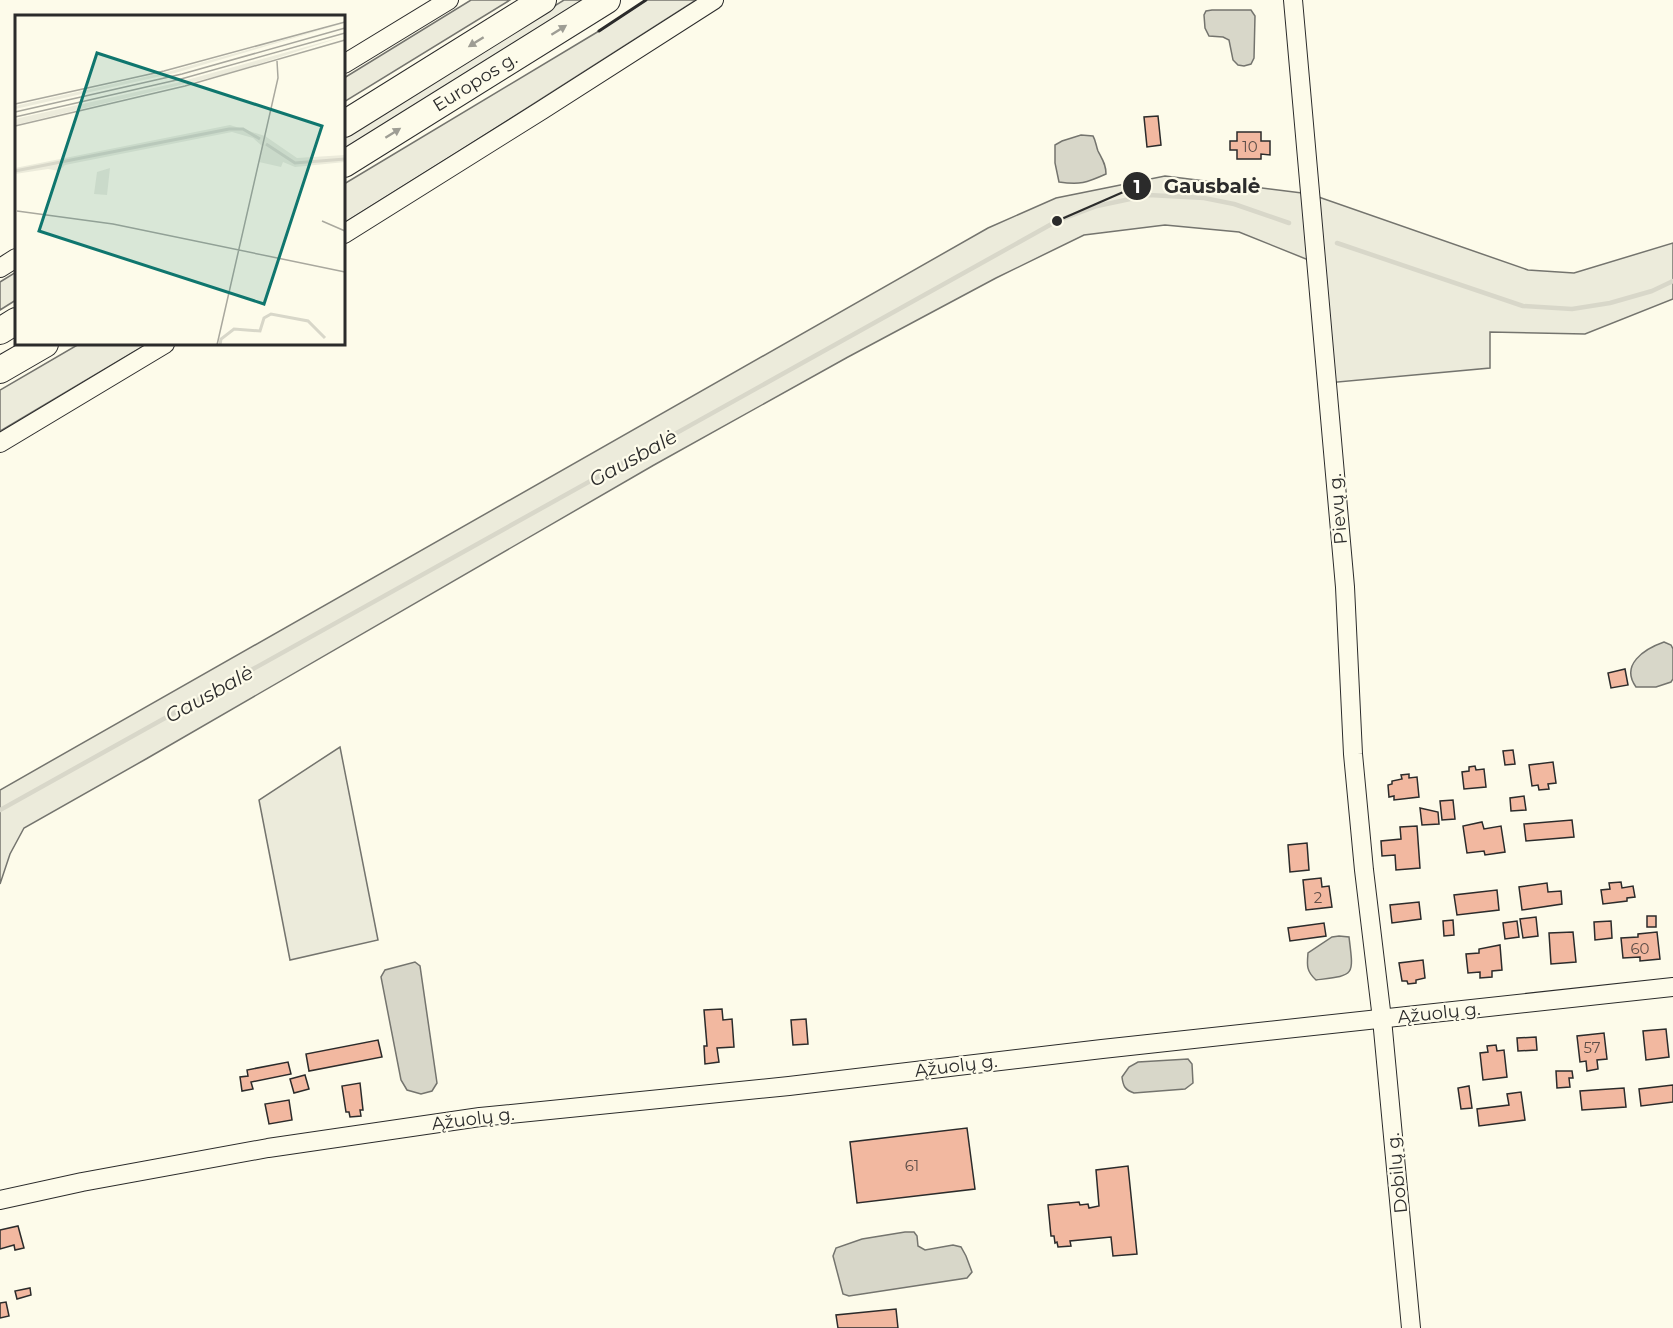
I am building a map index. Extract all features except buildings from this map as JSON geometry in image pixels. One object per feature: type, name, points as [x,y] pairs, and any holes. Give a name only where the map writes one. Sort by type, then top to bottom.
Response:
[{"type":"highway","name":"Europos g.","points":[[345,123],[543,0]]},
{"type":"highway","name":"Europos g.","points":[[345,163],[607,0]]},
{"type":"highway","points":[[0,331],[15,322]]},
{"type":"highway","points":[[0,370],[43,345]]},
{"type":"street","points":[[345,63],[449,0]]},
{"type":"street","points":[[345,233],[714,0]]},
{"type":"street","name":"Pievų g.","points":[[1293,0],[1345,588],[1353,754],[1382,1019]]},
{"type":"street","points":[[0,268],[15,259]]},
{"type":"street","points":[[0,443],[163,345]]},
{"type":"street","name":"Ąžuolų g.","points":[[0,1200],[82,1182],[241,1153],[480,1117],[789,1086],[1102,1049],[1673,987]]},
{"type":"street","name":"Dobilų g.","points":[[1382,1019],[1411,1328]]},
{"type":"shaded area","points":[[471,0],[510,0],[345,101],[345,77]]},
{"type":"shaded area","points":[[564,0],[588,0],[345,150],[345,136]]},
{"type":"shaded area","points":[[646,0],[696,0],[345,222],[345,183],[599,31]]},
{"type":"shaded area","points":[[1251,10],[1255,16],[1254,58],[1251,64],[1238,65],[1233,60],[1229,40],[1209,36],[1205,28],[1204,15],[1206,11]]},
{"type":"shaded area","points":[[1081,135],[1093,136],[1105,164],[1106,174],[1083,182],[1059,182],[1055,163],[1055,145]]},
{"type":"shaded area","points":[[1165,176],[1310,194],[1528,270],[1574,273],[1673,243],[1673,299],[1585,334],[1490,332],[1490,368],[1327,383],[1316,263],[1239,232],[1165,225],[1084,235],[996,278],[848,357],[654,465],[24,828],[10,854],[0,884],[0,790],[988,228],[1056,198]]},
{"type":"shaded area","points":[[15,273],[15,301],[0,310],[0,282]]},
{"type":"shaded area","points":[[77,345],[145,345],[0,431],[0,390]]},
{"type":"shaded area","points":[[1664,642],[1671,645],[1673,649],[1673,679],[1671,682],[1656,687],[1636,687],[1631,672],[1636,659],[1649,649]]},
{"type":"shaded area","points":[[340,747],[378,940],[290,960],[259,800]]},
{"type":"shaded area","points":[[1332,937],[1349,937],[1351,967],[1349,972],[1338,977],[1316,980],[1308,968],[1308,953]]},
{"type":"shaded area","points":[[415,962],[420,966],[437,1083],[432,1091],[421,1094],[407,1090],[401,1080],[381,977],[385,970]]},
{"type":"shaded area","points":[[1188,1059],[1192,1064],[1193,1083],[1185,1089],[1134,1093],[1124,1085],[1122,1077],[1129,1067],[1138,1062]]},
{"type":"shaded area","points":[[914,1232],[918,1246],[925,1250],[953,1245],[961,1247],[972,1272],[967,1278],[849,1296],[843,1294],[833,1256],[836,1248],[862,1239]]},
{"type":"waterway","name":"Gausbalė","points":[[0,810],[1057,221],[1097,206],[1149,195],[1204,198],[1234,204],[1289,223]]},
{"type":"waterway","name":"Gausbalė","points":[[1337,243],[1523,306],[1572,309],[1610,303],[1652,291],[1673,281]]},
{"type":"wall","points":[[599,31],[646,0]]},
{"type":"place","name":"Gausbalė","points":[[1057,221]]}]
